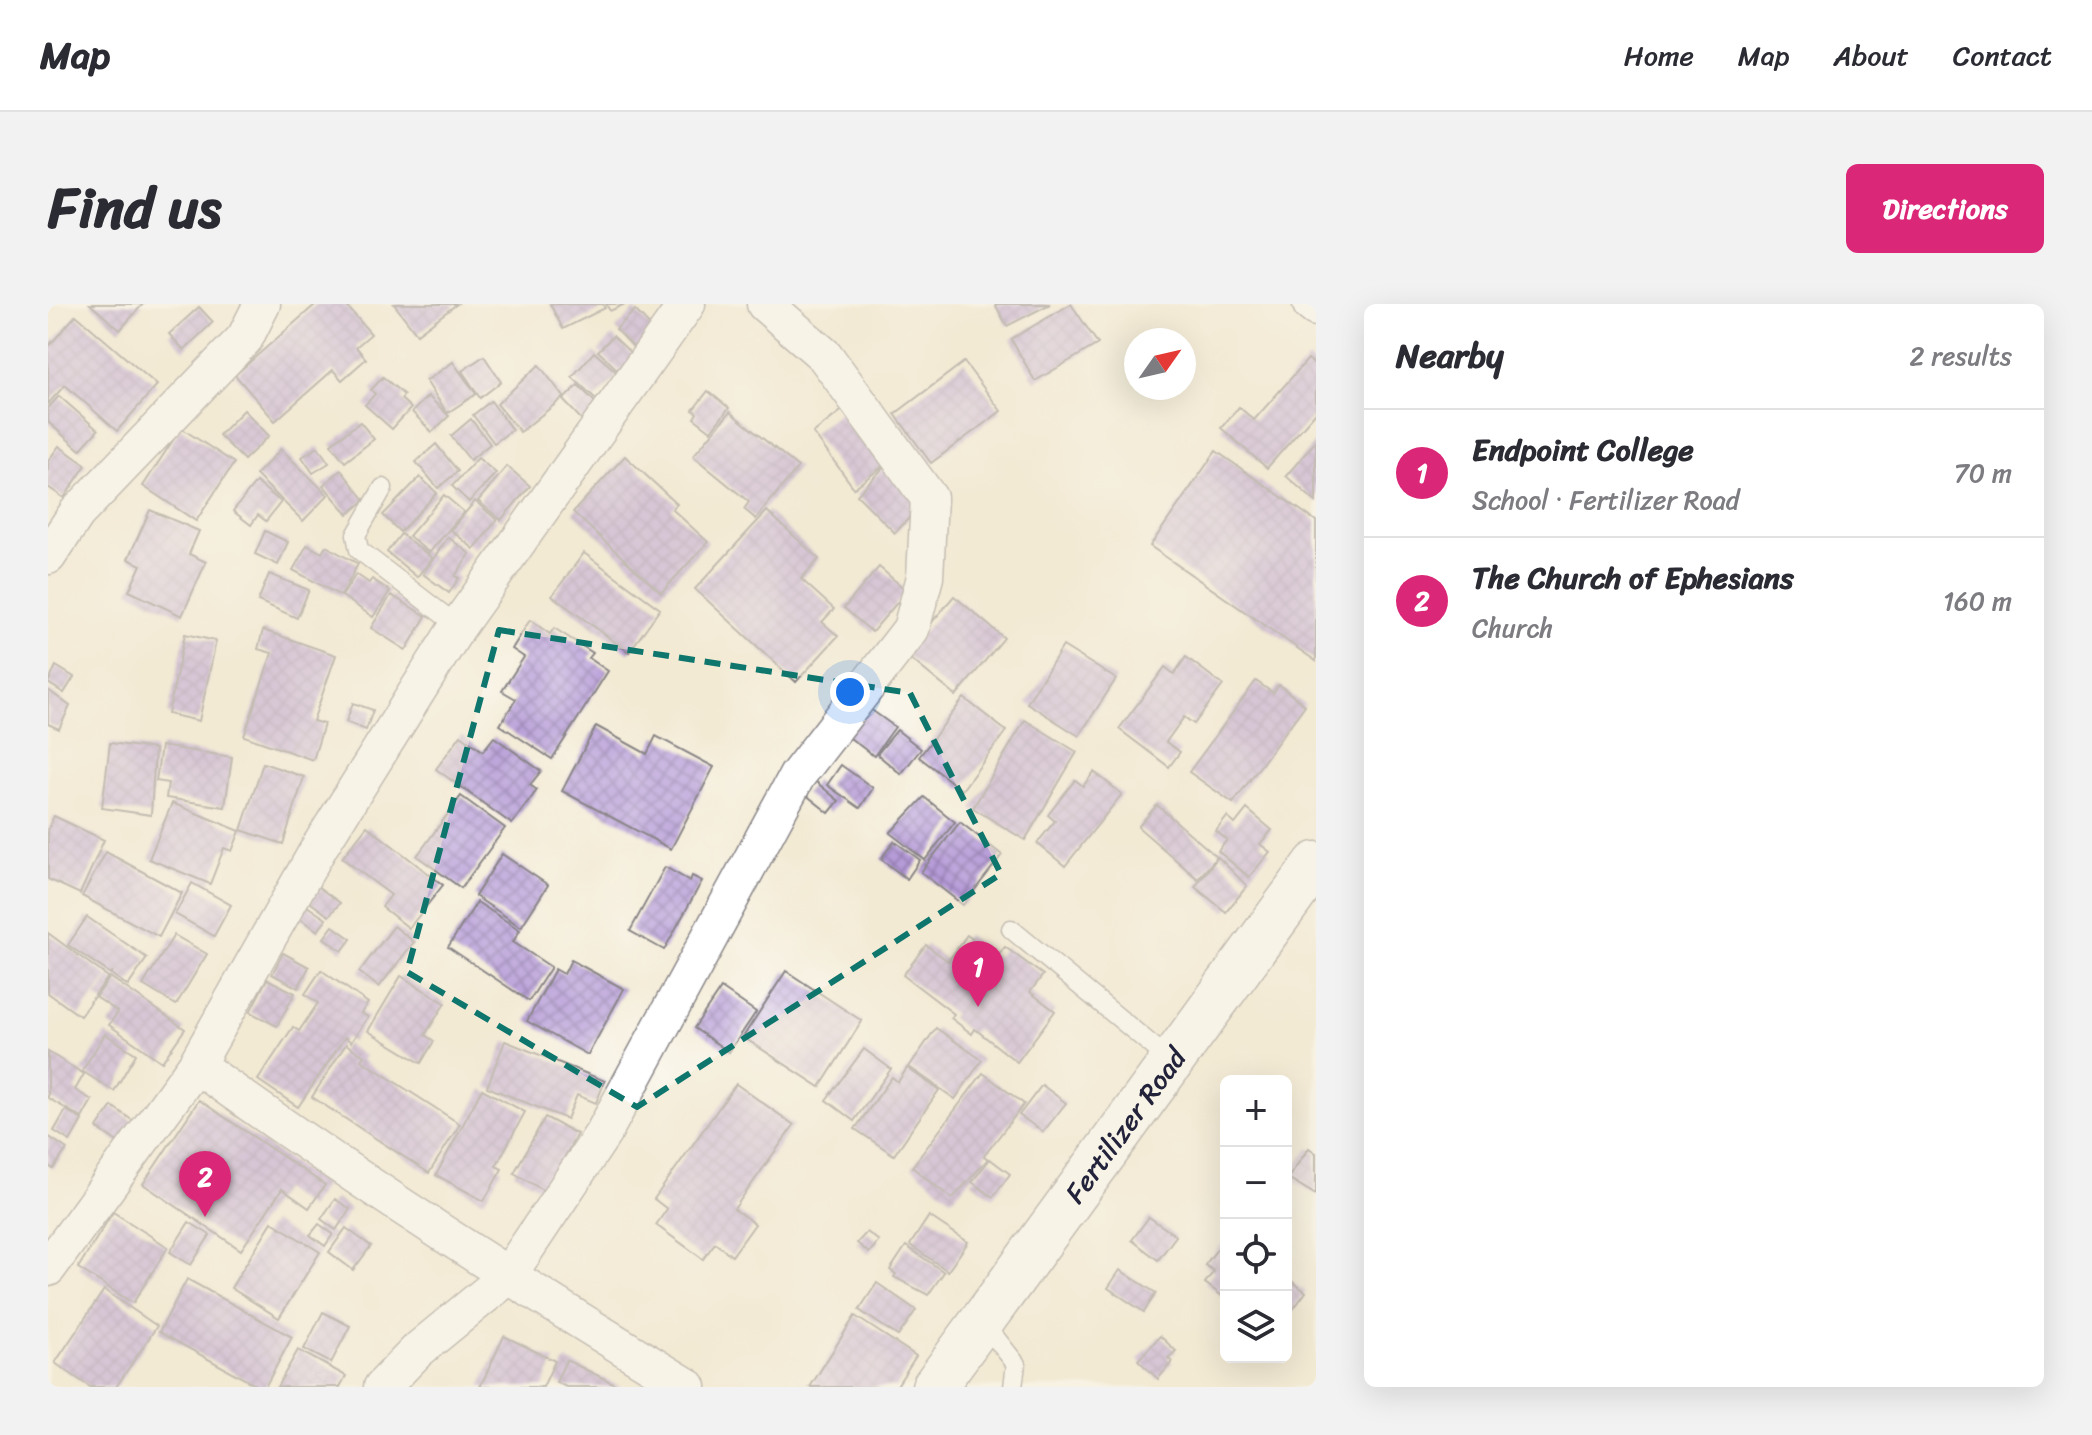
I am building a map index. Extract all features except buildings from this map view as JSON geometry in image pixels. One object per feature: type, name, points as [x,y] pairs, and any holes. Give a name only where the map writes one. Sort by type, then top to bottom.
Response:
[{"type":"street","points":[[48,556],[77,513],[245,338],[262,304]]},
{"type":"street","points":[[48,1268],[196,1065],[320,846],[458,626],[687,304]]},
{"type":"street","points":[[382,1387],[418,1350],[507,1277],[604,1132],[797,776],[911,629],[925,577],[929,498],[825,356],[765,304]]},
{"type":"street","points":[[1311,304],[1316,308]]},
{"type":"street","name":"Fertilizer Road","points":[[934,1387],[1316,864]]},
{"type":"street","points":[[196,1065],[322,1156],[507,1277],[688,1387]]},
{"type":"lane","points":[[383,488],[356,535],[359,550],[458,626]]},
{"type":"lane","points":[[1011,929],[1171,1061]]},
{"type":"lane","points":[[982,1320],[1016,1364],[1013,1387]]},
{"type":"highlighted area","points":[[499,630],[910,693],[1001,874],[637,1107],[407,972]]},
{"type":"place","name":"Endpoint College","points":[[978,1007]]},
{"type":"place","name":"The Church of Ephesians","points":[[205,1217]]}]
